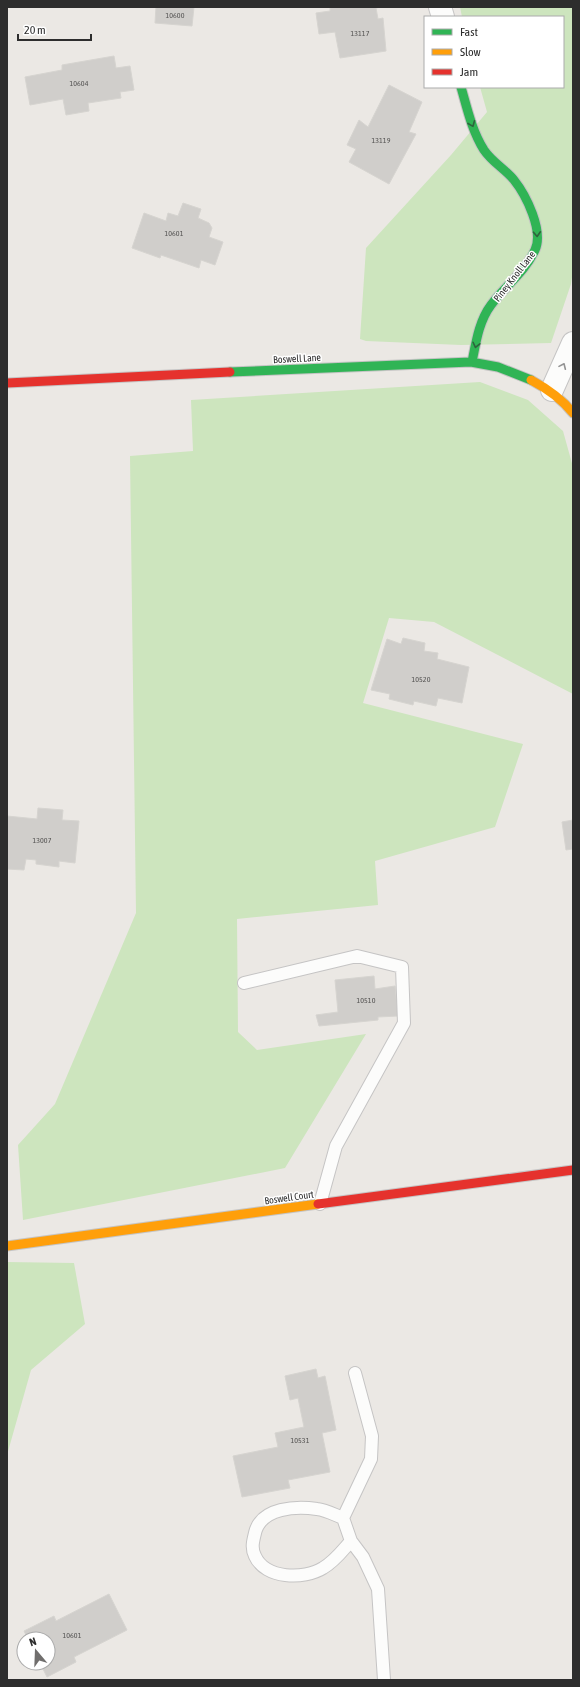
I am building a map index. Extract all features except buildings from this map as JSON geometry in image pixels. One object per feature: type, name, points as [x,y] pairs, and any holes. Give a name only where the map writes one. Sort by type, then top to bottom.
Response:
[{"type":"street","name":"Piney Knoll Lane","points":[[462,88],[471,124],[484,150],[514,181],[531,209],[538,234],[536,247],[523,267],[491,306],[480,325],[472,362]]},
{"type":"street","points":[[552,390],[573,342]]},
{"type":"street","name":"Boswell Lane","points":[[7,383],[472,362],[513,371],[552,390],[573,413]]},
{"type":"street","name":"Boswell Court","points":[[7,1246],[573,1170]]},
{"type":"lane","points":[[244,983],[357,956],[402,967],[404,1024],[336,1146],[320,1204]]},
{"type":"lane","points":[[355,1373],[372,1436],[371,1459],[343,1518],[351,1540],[363,1557],[378,1589],[384,1680]]},
{"type":"lane","points":[[343,1518],[319,1509],[294,1507],[270,1513],[256,1527],[252,1545],[255,1557],[265,1568],[277,1574],[305,1575],[321,1569],[337,1558],[351,1540]]},
{"type":"green space","points":[[460,7],[573,7],[573,270],[571,284],[551,343],[461,345],[366,341],[360,339],[366,248],[451,155],[487,112],[480,88],[564,88],[564,16],[462,16]]},
{"type":"green space","points":[[480,382],[528,400],[563,431],[573,467],[573,694],[434,622],[389,618],[363,703],[523,744],[495,827],[375,861],[378,905],[237,919],[238,1032],[257,1050],[366,1034],[285,1168],[23,1220],[18,1145],[55,1104],[136,913],[130,456],[193,451],[191,400]]},
{"type":"green space","points":[[7,1262],[74,1263],[85,1324],[31,1370],[7,1455]]},
{"type":"traffic: fast","points":[[461,88],[470,119],[480,143],[487,154],[514,180],[519,187],[532,214],[537,233],[537,242],[531,258],[502,291],[487,311],[478,332],[472,362]]},
{"type":"traffic: fast","points":[[230,372],[471,362],[498,367],[531,380]]},
{"type":"traffic: slow","points":[[531,380],[554,394],[573,413]]},
{"type":"traffic: slow","points":[[7,1246],[318,1204]]},
{"type":"traffic: jam","points":[[7,383],[230,372]]},
{"type":"traffic: jam","points":[[318,1204],[573,1170]]}]
